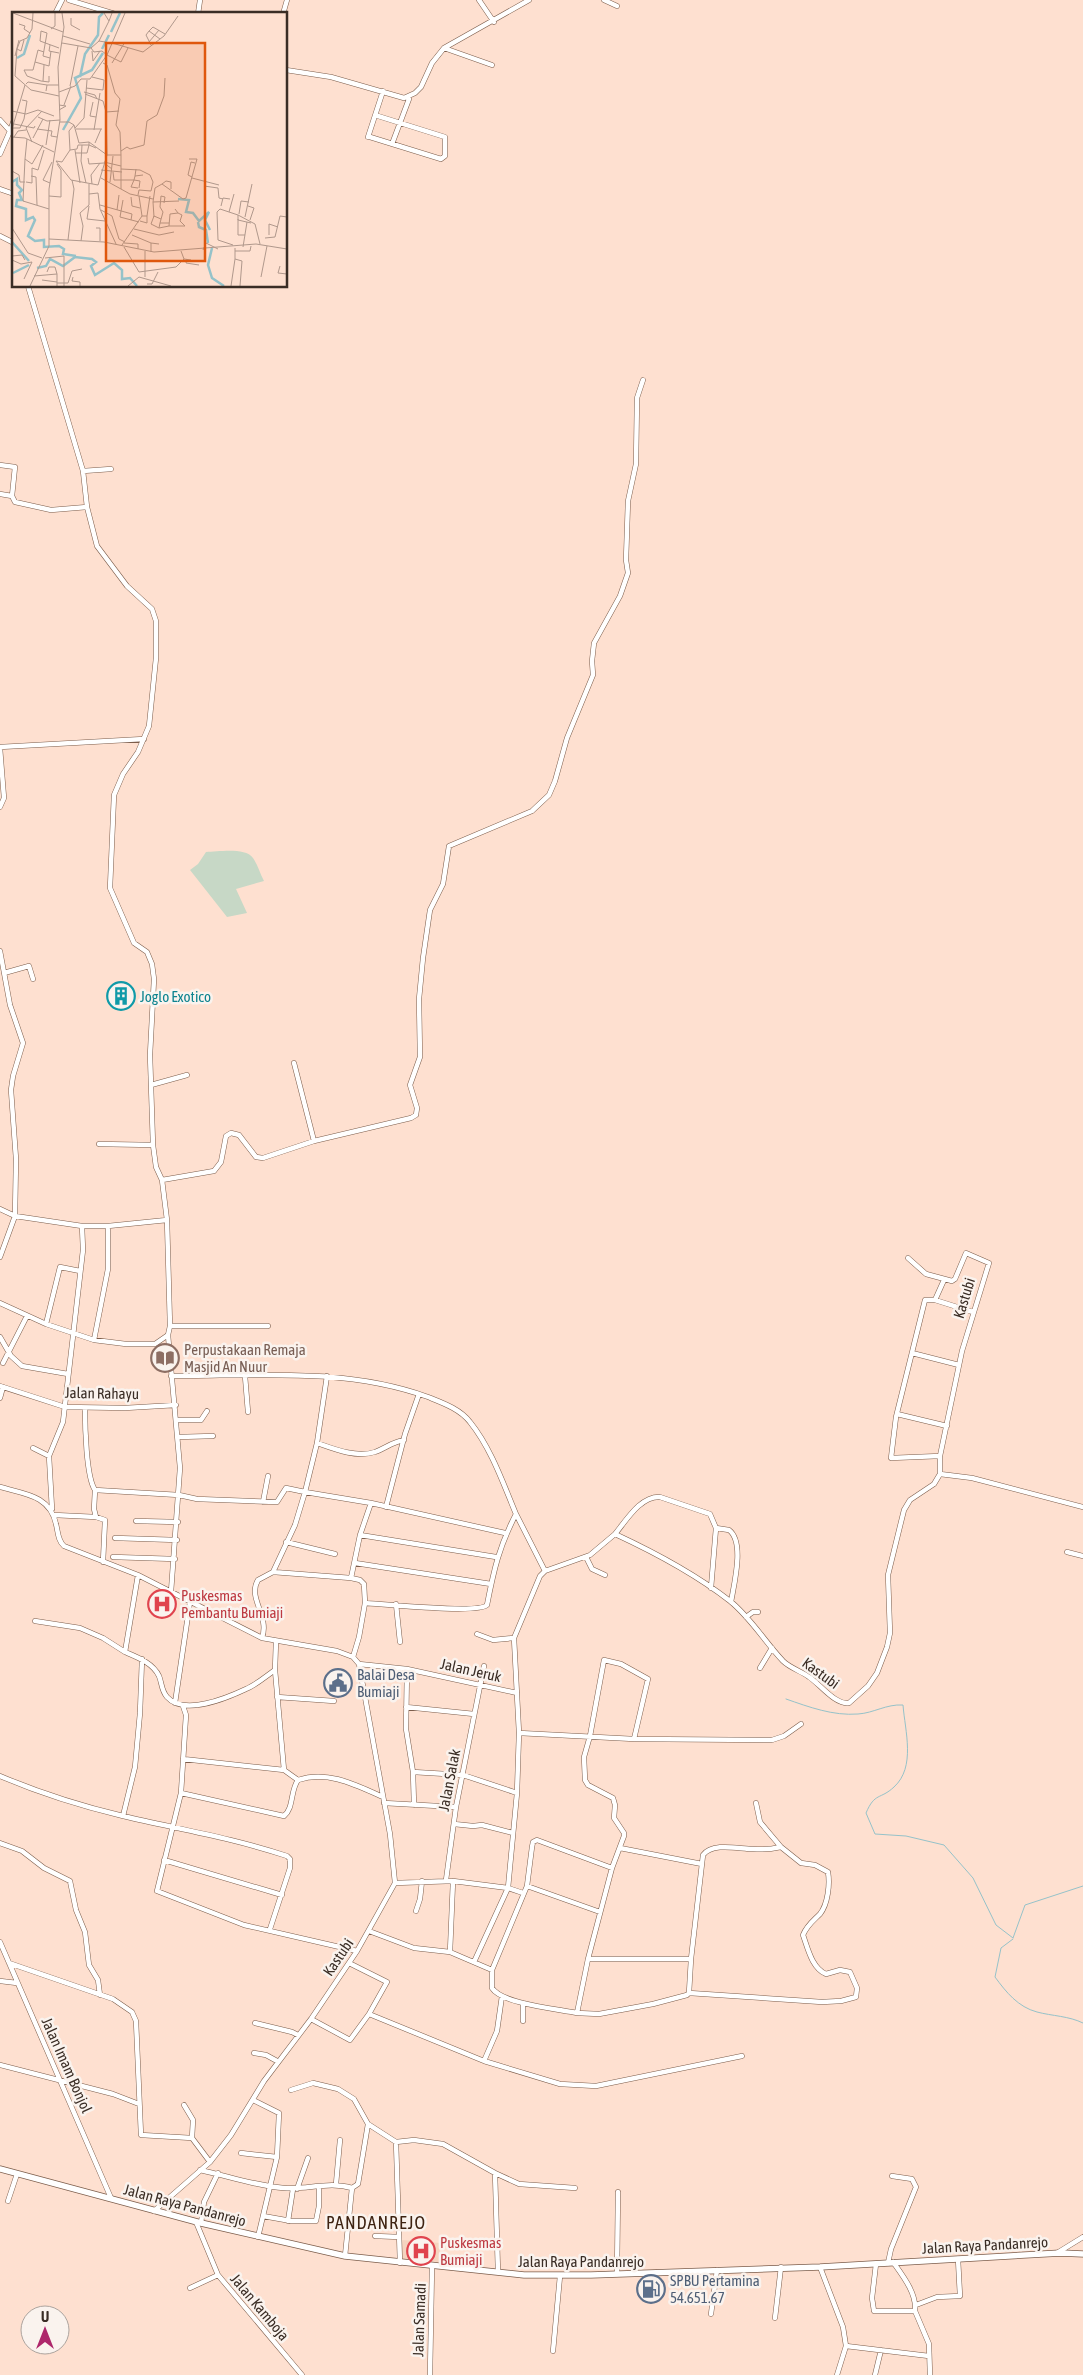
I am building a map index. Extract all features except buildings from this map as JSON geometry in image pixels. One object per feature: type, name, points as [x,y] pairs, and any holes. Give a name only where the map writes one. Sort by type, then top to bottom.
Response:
[{"type":"main road","name":"Jalan Raya Pandanrejo","points":[[0,2169],[154,2211],[258,2237],[346,2256],[498,2272],[560,2276],[820,2267],[1083,2254]]},
{"type":"street","points":[[56,12],[62,0]]},
{"type":"street","points":[[69,0],[108,12]]},
{"type":"street","points":[[479,0],[494,22]]},
{"type":"street","points":[[288,70],[331,77],[404,98],[415,93],[421,87],[436,56],[444,48],[464,35],[494,22],[529,0]]},
{"type":"street","points":[[604,0],[617,6]]},
{"type":"street","points":[[444,48],[492,65]]},
{"type":"street","points":[[378,116],[445,137],[445,156],[441,158],[369,137],[383,91]]},
{"type":"street","points":[[392,144],[409,99]]},
{"type":"street","points":[[0,120],[12,133],[0,154]]},
{"type":"street","points":[[0,189],[12,193]]},
{"type":"street","points":[[0,236],[12,242]]},
{"type":"street","points":[[29,288],[83,471],[87,507],[97,546],[127,586],[149,606],[155,616],[157,633],[149,726],[114,795],[110,888],[134,943],[147,952],[152,964],[154,979],[151,1085],[153,1145],[156,1167],[162,1180],[168,1220],[170,1326],[168,1335],[179,1437],[180,1468],[178,1522],[171,1592]]},
{"type":"street","points":[[162,1180],[214,1171],[220,1162],[226,1136],[231,1132],[236,1133],[242,1139],[256,1157],[263,1158],[314,1141],[410,1118],[417,1114],[410,1086],[420,1056],[419,999],[423,958],[430,910],[443,884],[449,846],[532,811],[549,794],[555,781],[567,738],[593,675],[594,643],[620,596],[628,572],[626,560],[628,501],[636,464],[637,398],[643,380]]},
{"type":"street","points":[[0,465],[15,467],[12,496],[15,502],[35,508],[51,510],[87,507]]},
{"type":"street","points":[[83,471],[111,469]]},
{"type":"street","points":[[0,494],[12,496]]},
{"type":"street","points":[[0,807],[4,798],[0,747],[92,740],[144,739]]},
{"type":"street","points":[[0,951],[10,1005],[23,1043],[12,1076],[11,1090],[16,1160],[15,1216],[0,1257]]},
{"type":"street","points":[[4,972],[29,966],[33,979]]},
{"type":"street","points":[[294,1063],[314,1141]]},
{"type":"street","points":[[151,1085],[187,1075]]},
{"type":"street","points":[[99,1144],[153,1145]]},
{"type":"street","points":[[0,1209],[15,1216],[82,1226],[108,1226],[168,1220]]},
{"type":"street","points":[[82,1226],[80,1271],[63,1422],[49,1456],[53,1513],[62,1544],[138,1576],[262,1638],[337,1651],[353,1657],[359,1664],[390,1834],[395,1883],[446,1880],[508,1888],[523,1893]]},
{"type":"street","points":[[94,1340],[108,1269],[108,1226]]},
{"type":"street","name":"Kastubi","points":[[615,1534],[699,1577],[731,1602],[746,1617],[784,1663],[814,1680],[842,1703],[849,1703],[857,1698],[877,1673],[890,1634],[888,1575],[904,1510],[908,1502],[934,1484],[940,1474],[940,1456],[959,1365],[973,1312],[989,1263],[966,1254],[954,1280],[944,1280]]},
{"type":"street","points":[[908,1258],[926,1274],[944,1280],[935,1300]]},
{"type":"street","points":[[46,1324],[60,1267],[80,1271]]},
{"type":"street","points":[[940,1456],[891,1458],[897,1414],[924,1300],[935,1300],[973,1312]]},
{"type":"street","points":[[0,1303],[46,1324],[94,1340],[155,1344],[168,1335]]},
{"type":"street","points":[[2,1363],[27,1316]]},
{"type":"street","points":[[170,1326],[268,1326]]},
{"type":"street","points":[[0,1337],[22,1366],[68,1374]]},
{"type":"street","points":[[912,1353],[959,1365]]},
{"type":"street","points":[[171,1376],[298,1374],[327,1376],[370,1381],[419,1394],[452,1407],[470,1421],[480,1437],[545,1571]]},
{"type":"street","points":[[246,1376],[248,1412]]},
{"type":"street","points":[[273,1572],[298,1517],[305,1492],[317,1443],[327,1376]]},
{"type":"street","points":[[0,1398],[2,1387]]},
{"type":"street","name":"Jalan Rahayu","points":[[2,1387],[65,1407],[176,1405]]},
{"type":"street","points":[[386,1507],[404,1440],[419,1394]]},
{"type":"street","points":[[85,1408],[85,1437],[90,1470],[96,1490],[94,1509],[96,1518]]},
{"type":"street","points":[[177,1420],[201,1420],[207,1411]]},
{"type":"street","points":[[897,1414],[947,1426]]},
{"type":"street","points":[[179,1437],[213,1436]]},
{"type":"street","points":[[317,1443],[343,1452],[363,1454],[375,1452],[389,1444],[404,1440]]},
{"type":"street","points":[[33,1448],[49,1456]]},
{"type":"street","points":[[940,1474],[972,1478],[1083,1507]]},
{"type":"street","points":[[263,1502],[268,1476]]},
{"type":"street","points":[[0,1487],[36,1498],[47,1504],[53,1513],[106,1521],[103,1562]]},
{"type":"street","points":[[96,1490],[178,1494],[197,1499],[263,1502],[280,1501],[286,1488],[370,1503],[505,1533]]},
{"type":"street","points":[[474,1962],[508,1888],[517,1793],[519,1733],[514,1638],[540,1576],[545,1571],[586,1557],[615,1534],[641,1503],[654,1497],[699,1509],[710,1514],[716,1528],[712,1588]]},
{"type":"street","points":[[351,1578],[360,1535],[370,1503]]},
{"type":"street","points":[[365,1603],[482,1609],[487,1605],[496,1558],[505,1533],[516,1514]]},
{"type":"street","points":[[136,1521],[178,1522]]},
{"type":"street","points":[[716,1528],[729,1530],[737,1540],[736,1569],[731,1602]]},
{"type":"street","points":[[360,1535],[496,1558]]},
{"type":"street","points":[[115,1538],[176,1540]]},
{"type":"street","points":[[286,1542],[335,1554]]},
{"type":"street","points":[[1067,1552],[1083,1556]]},
{"type":"street","points":[[113,1557],[175,1558]]},
{"type":"street","points":[[586,1557],[592,1569],[605,1576]]},
{"type":"street","points":[[355,1563],[491,1584]]},
{"type":"street","points":[[262,1638],[265,1626],[254,1589],[258,1580],[273,1572],[351,1578],[363,1583],[365,1603],[359,1637],[353,1657]]},
{"type":"street","points":[[125,1652],[138,1576]]},
{"type":"street","points":[[175,1703],[190,1602]]},
{"type":"street","points":[[396,1604],[400,1642]]},
{"type":"street","points":[[746,1617],[753,1612],[758,1612]]},
{"type":"street","points":[[35,1621],[80,1628],[142,1659],[159,1675],[162,1690],[175,1703],[183,1706],[210,1702],[248,1689],[275,1670]]},
{"type":"street","points":[[477,1634],[493,1640],[514,1638]]},
{"type":"street","points":[[276,1641],[275,1670],[284,1770]]},
{"type":"street","points":[[760,1668],[772,1648]]},
{"type":"street","points":[[123,1816],[135,1767],[142,1659]]},
{"type":"street","points":[[577,2013],[600,1912],[624,1833],[614,1818],[615,1802],[610,1796],[586,1784],[584,1757],[590,1736],[604,1660],[606,1659],[621,1664],[648,1679],[634,1739]]},
{"type":"street","name":"Jalan Jeruk","points":[[359,1664],[407,1669],[518,1692]]},
{"type":"street","name":"Jalan Salak","points":[[446,1880],[456,1807],[484,1666]]},
{"type":"street","points":[[407,1669],[406,1729],[413,1772],[414,1805]]},
{"type":"street","points":[[277,1697],[334,1701]]},
{"type":"street","points":[[183,1706],[186,1714],[181,1793],[157,1886],[158,1893],[236,1922],[357,1951]]},
{"type":"street","points":[[406,1707],[474,1714]]},
{"type":"street","points":[[519,1733],[634,1739],[772,1740],[784,1736],[802,1724]]},
{"type":"street","points":[[183,1759],[284,1770],[298,1780],[317,1777],[345,1780],[383,1797]]},
{"type":"street","points":[[413,1772],[463,1775],[517,1793]]},
{"type":"street","points":[[0,1776],[36,1792],[123,1816],[172,1826],[287,1856],[290,1858],[290,1868],[270,1929]]},
{"type":"street","points":[[181,1793],[284,1816],[288,1812],[294,1787],[298,1780]]},
{"type":"street","points":[[384,1802],[456,1807]]},
{"type":"street","points":[[612,1868],[537,1840],[533,1842],[527,1886],[492,1970],[492,1988],[502,1996],[523,2003],[577,2013],[599,2014],[627,2010],[684,1997],[689,1993],[822,2002],[840,2001],[856,1997],[857,1988],[850,1972],[840,1970],[826,1974],[820,1971],[815,1965],[804,1936],[807,1926],[823,1908],[828,1888],[828,1872],[815,1865],[801,1864],[781,1847],[760,1822],[756,1804]]},
{"type":"street","points":[[454,1824],[473,1826],[480,1824],[513,1833]]},
{"type":"street","points":[[0,1843],[22,1851],[44,1868],[62,1875],[70,1881],[76,1910],[85,1932],[89,1965],[98,1980],[100,1995]]},
{"type":"street","points":[[689,1993],[703,1855],[708,1850],[731,1847],[766,1850],[781,1847]]},
{"type":"street","points":[[620,1848],[702,1864]]},
{"type":"street","points":[[164,1860],[282,1895]]},
{"type":"street","points":[[416,1912],[422,1881]]},
{"type":"street","points":[[450,1952],[454,1881]]},
{"type":"street","name":"Kastubi","points":[[154,2211],[210,2162],[231,2135],[277,2061],[311,2019],[349,1964],[395,1883]]},
{"type":"street","points":[[527,1886],[600,1912]]},
{"type":"street","points":[[369,1931],[414,1948],[450,1952],[492,1970]]},
{"type":"street","name":"Jalan Imam Bonjol","points":[[0,1942],[111,2198]]},
{"type":"street","points":[[588,1959],[691,1959]]},
{"type":"street","points":[[9,1962],[118,2001],[135,2018],[141,2135],[192,2138]]},
{"type":"street","points":[[311,2019],[348,2040],[354,2036],[370,2014],[387,1982],[349,1964]]},
{"type":"street","points":[[0,1981],[17,1982]]},
{"type":"street","points":[[484,2061],[497,2031],[502,1996]]},
{"type":"street","points":[[523,2003],[523,2021]]},
{"type":"street","points":[[370,2014],[484,2061],[560,2084],[596,2086],[742,2056]]},
{"type":"street","points":[[255,2023],[298,2035]]},
{"type":"street","points":[[254,2053],[266,2055],[277,2061]]},
{"type":"street","points":[[0,2065],[113,2094],[139,2104]]},
{"type":"street","points":[[291,2090],[313,2082],[329,2085],[348,2093],[361,2110],[368,2124],[396,2142],[414,2140],[443,2144],[518,2184],[575,2188]]},
{"type":"street","points":[[253,2100],[280,2114],[277,2157],[258,2237]]},
{"type":"street","points":[[184,2105],[193,2120],[192,2138],[210,2162]]},
{"type":"street","points":[[200,2170],[270,2187],[295,2189],[336,2184],[352,2188],[358,2184],[368,2124]]},
{"type":"street","points":[[336,2184],[340,2140]]},
{"type":"street","points":[[396,2142],[400,2263]]},
{"type":"street","points":[[241,2153],[277,2157]]},
{"type":"street","points":[[288,2221],[295,2189],[308,2158]]},
{"type":"street","points":[[199,2222],[204,2202],[218,2173]]},
{"type":"street","points":[[495,2173],[498,2272]]},
{"type":"street","points":[[8,2201],[17,2174]]},
{"type":"street","points":[[892,2176],[912,2180],[916,2187],[891,2249],[891,2262],[902,2275],[916,2305],[916,2311],[929,2344],[930,2375]]},
{"type":"street","points":[[263,2216],[288,2221],[312,2222],[318,2219],[318,2186]]},
{"type":"street","points":[[346,2256],[352,2188]]},
{"type":"street","points":[[617,2274],[618,2192]]},
{"type":"street","name":"Jalan Kamboja","points":[[199,2222],[218,2276],[302,2375]]},
{"type":"street","points":[[375,2236],[399,2237]]},
{"type":"street","points":[[1056,2254],[1083,2238]]},
{"type":"street","points":[[916,2305],[937,2297],[960,2296],[958,2259]]},
{"type":"street","points":[[876,2264],[872,2298],[874,2311],[916,2311]]},
{"type":"street","name":"Jalan Samadi","points":[[430,2375],[432,2266]]},
{"type":"street","points":[[774,2318],[781,2267]]},
{"type":"street","points":[[820,2267],[843,2327],[846,2346],[837,2375]]},
{"type":"street","points":[[711,2314],[717,2270]]},
{"type":"street","points":[[190,2288],[218,2276]]},
{"type":"street","points":[[553,2351],[560,2276]]},
{"type":"street","points":[[846,2346],[930,2356]]},
{"type":"street","points":[[875,2375],[881,2350]]},
{"type":"shaded area","name":"Puskesmas Bumiaji","points":[[402,2240],[440,2243],[439,2262],[402,2259]]},
{"type":"green space","points":[[238,851],[244,852],[253,858],[264,881],[236,889],[247,913],[227,917],[190,870],[198,864],[206,852]]},
{"type":"waterway","points":[[786,1699],[839,1714],[864,1713],[903,1705],[907,1737],[905,1769],[901,1779],[894,1787],[875,1799],[869,1806],[866,1813],[875,1834],[906,1836],[944,1845],[973,1878],[996,1925],[1013,1938],[1025,1905],[1083,1886]]},
{"type":"waterway","points":[[1013,1939],[1001,1948],[995,1977],[1004,1988],[1018,2003],[1030,2010],[1083,2023]]},
{"type":"place","name":"Joglo Exotico","points":[[121,996]]},
{"type":"place","name":"Perpustakaan Remaja Masjid An Nuur","points":[[165,1358]]},
{"type":"place","name":"Puskesmas Pembantu Bumiaji","points":[[162,1604]]},
{"type":"place","name":"Balai Desa Bumiaji","points":[[338,1683]]},
{"type":"place","name":"Puskesmas Bumiaji","points":[[421,2251]]},
{"type":"place","name":"SPBU Pertamina 54.651.67","points":[[651,2289]]},
{"type":"district","name":"PANDANREJO","points":[[376,2222]]}]
